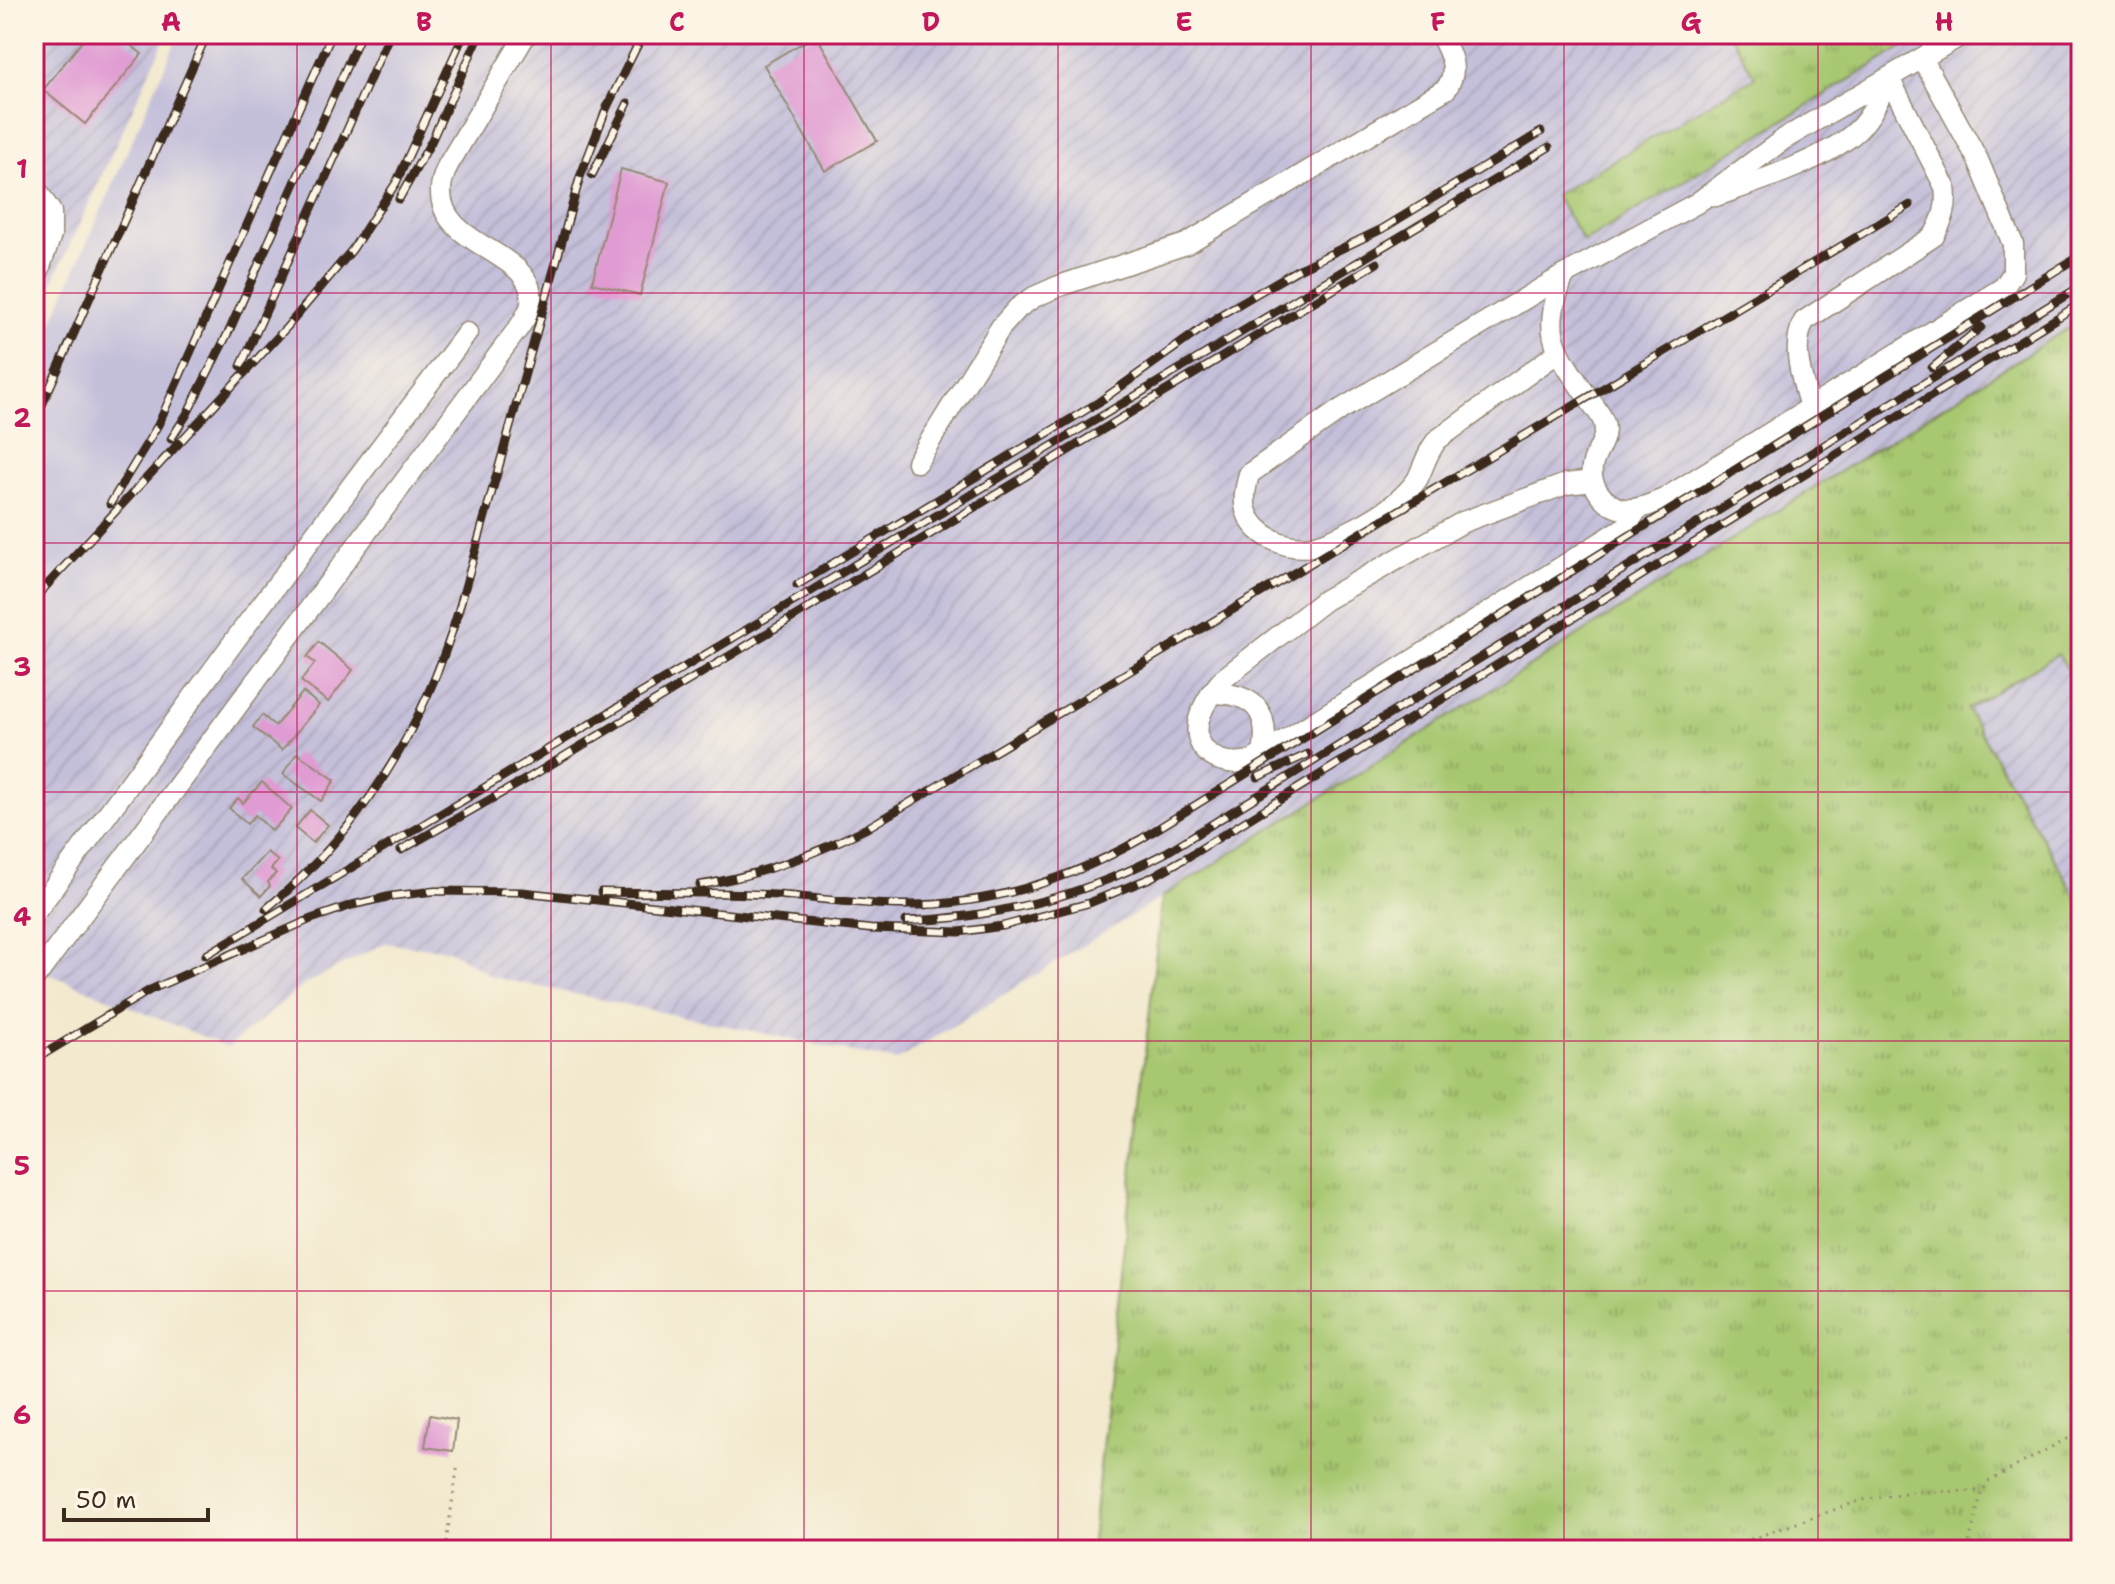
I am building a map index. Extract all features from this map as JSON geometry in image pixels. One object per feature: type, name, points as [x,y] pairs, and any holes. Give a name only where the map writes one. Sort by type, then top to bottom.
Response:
[{"type":"lane","points":[[34,979],[511,339],[531,306],[529,284],[517,269],[454,226],[442,205],[441,186],[448,165],[526,34]]},
{"type":"lane","points":[[917,462],[1001,327],[1018,308],[1059,286],[1186,244],[1446,89],[1453,79],[1454,65],[1440,34]]},
{"type":"lane","points":[[1557,353],[1437,440],[1424,457],[1417,479],[1392,505],[1366,523],[1314,546],[1296,548],[1275,542],[1257,528],[1247,512],[1244,490],[1249,474],[1340,410],[1564,275],[1697,203],[1784,139],[1963,34]]},
{"type":"lane","points":[[1564,275],[1551,320],[1557,353],[1604,422],[1605,437],[1592,467],[1593,481],[1599,493],[1611,504],[1624,509],[1638,508],[1664,499],[2004,287],[2013,273],[2013,244],[1998,207],[1978,160],[1922,58]]},
{"type":"lane","points":[[1697,203],[1781,172],[1853,135],[1873,110],[1889,78]]},
{"type":"lane","points":[[1810,408],[1797,354],[1798,333],[1804,321],[1934,236],[1943,220],[1947,202],[1945,187],[1889,78]]},
{"type":"lane","points":[[34,186],[51,212],[51,235],[34,284]]},
{"type":"lane","points":[[34,914],[232,644],[467,333]]},
{"type":"lane","points":[[1593,481],[1566,484],[1463,522],[1325,600],[1223,679],[1211,693],[1198,723],[1203,748],[1226,763],[1239,764],[1263,754],[1627,526],[1638,508]]},
{"type":"lane","points":[[1211,693],[1231,693],[1255,705],[1263,719],[1266,735],[1263,754]]},
{"type":"path","points":[[1967,1550],[1982,1491],[1989,1481],[2081,1431]]},
{"type":"path","points":[[445,1550],[458,1464]]},
{"type":"path","points":[[1720,1550],[1862,1500],[1911,1492],[1982,1491]]},
{"type":"shaded area","points":[[34,34],[167,34],[34,322]]},
{"type":"shaded area","points":[[179,34],[502,34],[395,231],[34,664],[34,363]]},
{"type":"shaded area","points":[[276,34],[2081,34],[2081,320],[896,1061],[493,977],[449,950],[385,943],[305,984],[228,1047],[34,968],[34,573]]},
{"type":"shaded area","points":[[2059,654],[2081,690],[2081,905],[1967,709]]},
{"type":"green space","points":[[1730,34],[1924,34],[1584,242],[1555,195],[1755,77]]},
{"type":"green space","points":[[2081,320],[2081,690],[2058,654],[1967,709],[2081,905],[2081,1550],[1091,1550],[1162,897]]},
{"type":"building","points":[[88,34],[117,34],[142,54],[85,124],[43,90]]},
{"type":"building","points":[[816,35],[877,141],[825,171],[764,65]]},
{"type":"building","points":[[621,169],[669,182],[640,295],[592,283]]},
{"type":"building","points":[[319,642],[353,670],[328,702],[301,681],[315,663],[307,657]]},
{"type":"building","points":[[303,692],[319,705],[282,750],[253,727],[262,715],[275,726]]},
{"type":"building","points":[[297,753],[335,780],[321,801],[283,774]]},
{"type":"building","points":[[262,782],[292,809],[272,831],[255,815],[247,824],[229,808],[238,798],[243,803]]},
{"type":"building","points":[[310,810],[328,825],[313,843],[295,828]]},
{"type":"building","points":[[267,852],[278,861],[271,869],[276,873],[268,882],[270,886],[261,896],[242,879]]},
{"type":"building","points":[[430,1415],[457,1420],[453,1451],[425,1447]]},
{"type":"railway","points":[[34,423],[207,34]]},
{"type":"railway","points":[[110,504],[158,425],[332,34]]},
{"type":"railway","points":[[171,439],[230,329],[361,34]]},
{"type":"railway","points":[[241,366],[390,34]]},
{"type":"railway","points":[[34,599],[287,327],[352,250],[396,183],[464,34]]},
{"type":"railway","points":[[399,199],[431,142],[480,34]]},
{"type":"railway","points":[[266,909],[332,846],[360,811],[408,735],[428,695],[459,609],[580,177],[607,107],[643,34]]},
{"type":"railway","points":[[592,175],[628,103]]},
{"type":"railway","points":[[797,585],[1099,402],[1222,314],[1297,270],[1382,229],[1541,132]]},
{"type":"railway","points":[[206,955],[1549,147]]},
{"type":"railway","points":[[700,885],[785,863],[867,828],[1910,205]]},
{"type":"railway","points":[[601,892],[755,894],[930,905],[962,902],[1024,889],[1083,868],[1141,839],[2081,255]]},
{"type":"railway","points":[[401,850],[530,777],[1377,263]]},
{"type":"railway","points":[[906,921],[974,915],[1041,902],[1105,880],[1167,852],[2081,286]]},
{"type":"railway","points":[[34,1060],[150,990],[311,919],[392,896],[435,891],[522,892],[870,929],[959,932],[1003,926],[1089,903],[1150,878],[1189,856],[2081,303]]},
{"type":"railway","points":[[1932,368],[1981,327]]},
{"type":"railway","points":[[1258,777],[1308,754]]}]
